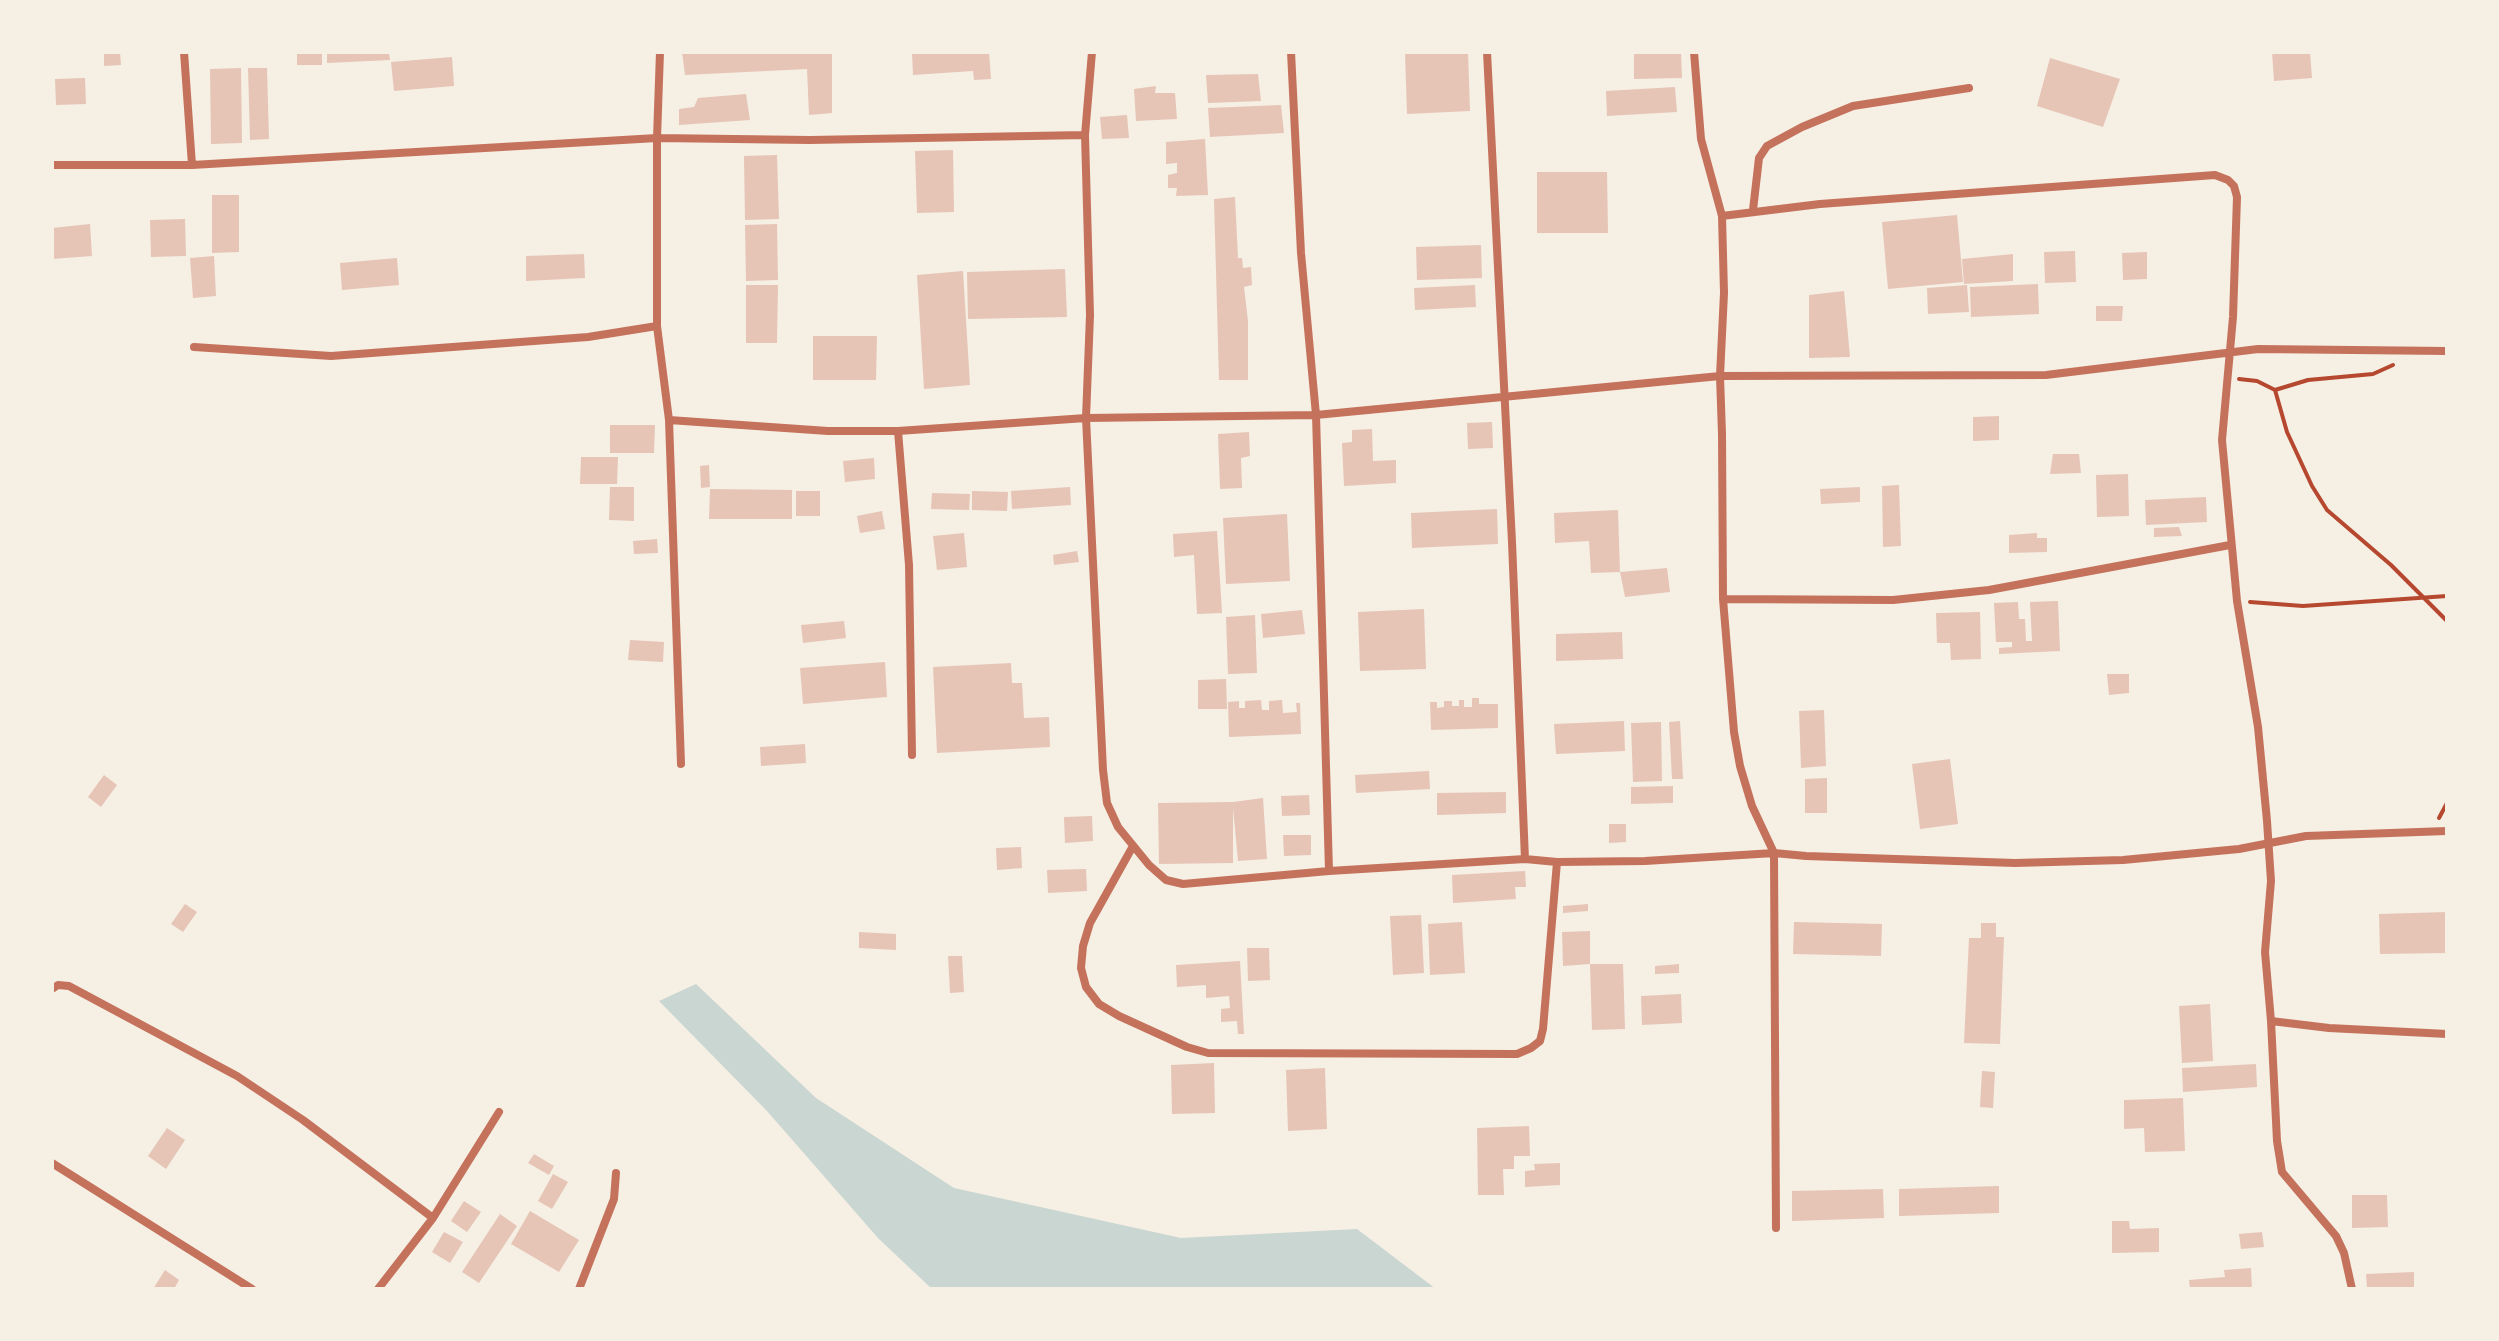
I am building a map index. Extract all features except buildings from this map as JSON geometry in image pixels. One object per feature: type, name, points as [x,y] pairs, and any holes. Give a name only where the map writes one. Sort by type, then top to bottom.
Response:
[{"type":"street","points":[[184,52],[192,165]]},
{"type":"street","points":[[660,52],[657,326],[669,420],[681,764]]},
{"type":"street","points":[[1092,52],[1085,135],[1090,315],[1086,418],[1103,770],[1107,803],[1118,827],[1149,865],[1166,880],[1183,884],[1525,859],[1557,862],[1645,861],[1774,853],[2015,863],[2123,860],[2239,849],[2306,836],[2447,831]]},
{"type":"street","points":[[1291,52],[1301,253],[1316,415],[1329,871]]},
{"type":"street","points":[[1487,52],[1525,859]]},
{"type":"street","points":[[1694,52],[1701,139],[1722,216],[1724,293],[1720,376],[1723,599],[1734,732],[1752,806],[1774,853],[1776,1228]]},
{"type":"street","points":[[1753,210],[1759,158],[1767,146],[1802,127],[1853,106],[1969,88]]},
{"type":"street","points":[[52,165],[192,165],[657,138],[810,140],[1085,135]]},
{"type":"street","points":[[1722,216],[1753,210],[2215,175],[2234,186],[2237,197],[2233,317],[2222,440],[2237,601],[2258,727],[2271,881],[2265,952],[2277,1141],[2282,1172],[2336,1236],[2344,1253],[2352,1289]]},
{"type":"street","points":[[194,347],[331,356],[588,337],[657,326]]},
{"type":"street","points":[[669,420],[828,431],[898,431],[1086,418],[1316,415],[1720,376],[2046,375],[2229,351],[2447,351]]},
{"type":"street","points":[[898,431],[909,565],[912,755]]},
{"type":"street","points":[[1723,599],[1893,600],[1989,590],[2230,545]]},
{"type":"street","points":[[1133,846],[1090,923],[1081,968],[1086,987],[1099,1004],[1119,1016],[1187,1047],[1208,1053],[1517,1054],[1531,1048],[1540,1041],[1543,1029],[1557,862]]},
{"type":"street","points":[[52,989],[58,985],[69,986],[237,1076],[303,1120],[433,1218]]},
{"type":"street","points":[[2271,1021],[2329,1028],[2447,1034]]},
{"type":"street","points":[[378,1289],[433,1218],[499,1112]]},
{"type":"street","points":[[52,1163],[252,1289]]},
{"type":"street","points":[[579,1289],[614,1199],[616,1173]]},
{"type":"path","points":[[2227,378],[2257,381],[2275,390],[2308,380],[2373,374],[2400,363]]},
{"type":"path","points":[[2275,390],[2287,432],[2327,510],[2391,565],[2447,621]]},
{"type":"path","points":[[2237,601],[2303,606],[2447,596]]},
{"type":"shaded area","points":[[696,984],[816,1098],[954,1188],[1181,1238],[1357,1229],[1436,1289],[932,1289],[878,1238],[767,1111],[659,1001]]}]
